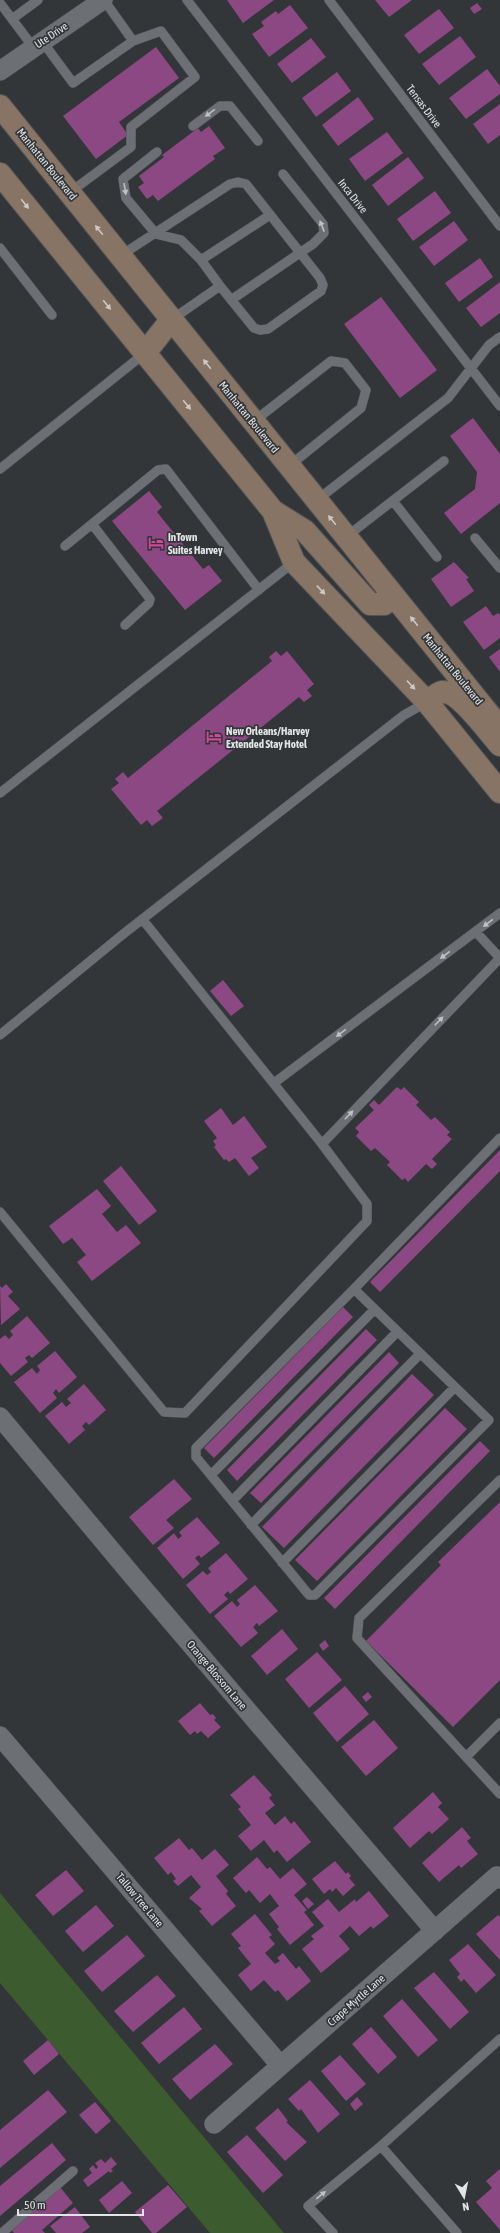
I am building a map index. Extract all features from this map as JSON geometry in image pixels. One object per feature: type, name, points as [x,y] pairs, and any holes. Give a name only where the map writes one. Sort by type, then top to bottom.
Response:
[{"type":"street","name":"Ute Drive","points":[[0,71],[37,44],[103,0]]},
{"type":"street","name":"Manhattan Boulevard","points":[[0,106],[500,728]]},
{"type":"street","points":[[0,174],[273,511],[294,562],[427,702],[500,792]]},
{"type":"street","points":[[145,353],[171,320]]},
{"type":"street","points":[[273,511],[305,531],[370,604],[384,604],[389,590]]},
{"type":"street","points":[[427,702],[442,692],[451,693],[460,700],[500,745]]},
{"type":"street","name":"Orange Blossom Lane","points":[[0,1417],[131,1574],[435,1931]]},
{"type":"street","name":"Tallow Tree Lane","points":[[0,1736],[280,2065]]},
{"type":"street","name":"Crape Myrtle Lane","points":[[214,2124],[499,1876]]},
{"type":"lane","points":[[12,19],[38,0]]},
{"type":"lane","points":[[103,0],[133,41]]},
{"type":"lane","name":"Inca Drive","points":[[187,0],[500,406]]},
{"type":"lane","name":"Tensas Drive","points":[[329,0],[500,226]]},
{"type":"lane","points":[[0,3],[12,19],[74,82],[133,41],[161,31],[195,77],[131,127],[130,147],[69,193]]},
{"type":"lane","points":[[193,126],[220,106],[230,106],[258,141]]},
{"type":"lane","points":[[120,256],[156,234],[230,184],[238,182],[246,184],[320,278],[323,285],[321,291],[268,330],[254,328],[201,260],[181,240],[156,234],[126,198],[123,187],[124,179],[157,152]]},
{"type":"lane","points":[[231,300],[300,252],[324,233],[323,224],[283,174]]},
{"type":"lane","points":[[201,260],[270,215]]},
{"type":"lane","points":[[0,248],[52,316]]},
{"type":"lane","points":[[171,320],[220,286]]},
{"type":"lane","points":[[317,501],[448,398],[489,345],[500,337]]},
{"type":"lane","points":[[0,469],[145,353]]},
{"type":"lane","points":[[253,422],[331,361],[345,363],[366,390],[361,408],[289,466]]},
{"type":"lane","points":[[346,537],[444,461]]},
{"type":"lane","points":[[65,546],[158,470],[166,469],[259,590]]},
{"type":"lane","points":[[393,501],[437,557]]},
{"type":"lane","points":[[92,524],[150,599],[149,603],[125,625]]},
{"type":"lane","points":[[475,538],[500,568]]},
{"type":"lane","points":[[0,792],[294,562]]},
{"type":"lane","points":[[0,1035],[143,920],[404,715],[427,702]]},
{"type":"lane","points":[[274,1083],[500,914]]},
{"type":"lane","points":[[0,1212],[164,1412],[185,1413],[367,1221],[367,1204],[274,1083],[143,920]]},
{"type":"lane","points":[[322,1144],[500,958],[476,932]]},
{"type":"lane","points":[[354,1289],[454,1388],[489,1420],[315,1595],[308,1595],[196,1457],[196,1448],[354,1289],[500,1138]]},
{"type":"lane","points":[[211,1475],[374,1310]]},
{"type":"lane","points":[[232,1501],[397,1332]]},
{"type":"lane","points":[[251,1525],[420,1354]]},
{"type":"lane","points":[[282,1563],[454,1388]]},
{"type":"lane","points":[[500,1480],[359,1618],[357,1638],[500,1794]]},
{"type":"lane","points":[[466,1757],[500,1723]]},
{"type":"lane","points":[[333,2233],[308,2206],[381,2146],[500,2039]]},
{"type":"lane","points":[[381,2146],[457,2233]]},
{"type":"lane","points":[[2,2233],[74,2171]]},
{"type":"green space","points":[[0,1893],[284,2233],[210,2233],[0,1983]]},
{"type":"building","points":[[227,0],[274,0],[243,23]]},
{"type":"building","points":[[375,0],[412,0],[389,17]]},
{"type":"building","points":[[477,3],[482,9],[474,14],[470,8]]},
{"type":"building","points":[[290,5],[308,28],[269,57],[252,34],[264,26],[261,22],[276,11],[278,14]]},
{"type":"building","points":[[439,9],[454,28],[419,54],[404,35]]},
{"type":"building","points":[[460,36],[476,57],[439,85],[422,64]]},
{"type":"building","points":[[311,38],[326,57],[292,83],[277,64]]},
{"type":"building","points":[[156,47],[179,78],[119,122],[128,135],[96,159],[63,116]]},
{"type":"building","points":[[487,69],[500,86],[500,94],[466,119],[449,98]]},
{"type":"building","points":[[337,72],[351,91],[316,117],[302,98]]},
{"type":"building","points":[[358,97],[374,119],[338,146],[322,125]]},
{"type":"building","points":[[500,104],[500,135],[488,144],[473,124]]},
{"type":"building","points":[[209,126],[225,148],[213,156],[215,159],[158,201],[153,195],[147,199],[138,187],[144,183],[139,176],[164,157],[162,155],[198,128],[201,132]]},
{"type":"building","points":[[387,132],[403,153],[365,181],[349,159]]},
{"type":"building","points":[[408,157],[424,178],[388,206],[372,185]]},
{"type":"building","points":[[435,191],[451,213],[413,241],[397,219]]},
{"type":"building","points":[[454,221],[468,240],[434,266],[419,247]]},
{"type":"building","points":[[480,258],[493,277],[459,302],[445,283]]},
{"type":"building","points":[[500,282],[500,313],[481,327],[466,308]]},
{"type":"building","points":[[381,297],[437,370],[400,398],[344,324]]},
{"type":"building","points":[[473,418],[500,454],[500,503],[461,534],[444,513],[475,489],[477,472],[450,436]]},
{"type":"building","name":"InTown Suites Harvey","points":[[149,491],[162,507],[157,512],[203,569],[209,565],[222,581],[185,610],[112,521]]},
{"type":"building","points":[[454,562],[469,578],[466,579],[474,591],[451,607],[431,579]]},
{"type":"building","points":[[486,606],[493,616],[498,613],[500,615],[500,638],[484,650],[463,622]]},
{"type":"building","points":[[500,649],[500,672],[489,657]]},
{"type":"building","name":"New Orleans/Harvey Extended Stay Hotel","points":[[276,651],[281,656],[287,651],[314,684],[307,690],[312,696],[304,702],[299,697],[157,811],[163,818],[152,826],[147,820],[141,825],[111,789],[119,783],[115,779],[123,772],[128,778],[272,661],[269,657]]},
{"type":"building","points":[[223,980],[244,1006],[231,1016],[210,991]]},
{"type":"building","points":[[397,1087],[401,1090],[404,1087],[419,1102],[416,1105],[431,1120],[435,1117],[450,1132],[447,1135],[452,1139],[432,1159],[437,1164],[432,1169],[426,1164],[408,1182],[405,1178],[402,1180],[387,1165],[390,1162],[375,1148],[371,1151],[356,1136],[359,1132],[355,1128],[374,1110],[369,1105],[374,1100],[379,1105]]},
{"type":"building","points":[[221,1108],[233,1125],[244,1116],[267,1147],[251,1158],[259,1168],[249,1176],[235,1158],[229,1162],[226,1159],[224,1160],[214,1147],[216,1145],[213,1141],[217,1138],[204,1121]]},
{"type":"building","points":[[500,1150],[500,1171],[380,1292],[370,1282]]},
{"type":"building","points":[[121,1166],[157,1211],[139,1225],[103,1181]]},
{"type":"building","points":[[97,1189],[111,1206],[102,1214],[117,1232],[126,1225],[141,1243],[92,1281],[77,1262],[86,1255],[72,1238],[63,1244],[49,1226]]},
{"type":"building","points":[[6,1284],[13,1292],[8,1296],[20,1309],[1,1325],[0,1286],[2,1288]]},
{"type":"building","points":[[343,1307],[353,1317],[214,1458],[204,1448]]},
{"type":"building","points":[[27,1316],[50,1343],[32,1358],[29,1355],[25,1358],[28,1362],[11,1376],[0,1363],[0,1339],[5,1335],[9,1339],[13,1335],[10,1331]]},
{"type":"building","points":[[366,1329],[377,1340],[237,1481],[227,1470]]},
{"type":"building","points":[[55,1351],[77,1377],[59,1393],[56,1389],[53,1393],[57,1398],[40,1413],[14,1382],[32,1368],[37,1374],[40,1370],[37,1366]]},
{"type":"building","points":[[389,1352],[399,1363],[261,1503],[250,1493]]},
{"type":"building","points":[[412,1374],[434,1395],[284,1548],[262,1527]]},
{"type":"building","points":[[84,1384],[106,1410],[89,1425],[86,1422],[82,1426],[85,1430],[69,1444],[45,1416],[62,1402],[66,1407],[71,1403],[67,1399]]},
{"type":"building","points":[[445,1408],[467,1429],[317,1581],[295,1560]]},
{"type":"building","points":[[480,1441],[490,1451],[335,1609],[324,1598]]},
{"type":"building","points":[[174,1479],[192,1499],[166,1520],[174,1528],[153,1545],[129,1517]]},
{"type":"building","points":[[500,1502],[500,1680],[453,1727],[366,1641],[441,1565],[438,1562]]},
{"type":"building","points":[[197,1517],[220,1543],[201,1558],[199,1555],[195,1558],[200,1564],[183,1579],[157,1548],[174,1533],[178,1539],[182,1536],[179,1532]]},
{"type":"building","points":[[226,1553],[248,1579],[230,1594],[228,1591],[224,1595],[228,1599],[210,1614],[186,1585],[203,1571],[207,1575],[211,1572],[208,1568]]},
{"type":"building","points":[[255,1585],[278,1611],[259,1626],[257,1623],[253,1627],[258,1633],[241,1647],[214,1616],[232,1601],[237,1607],[240,1604],[237,1600]]},
{"type":"building","points":[[282,1629],[298,1649],[267,1675],[251,1656]]},
{"type":"building","points":[[325,1640],[329,1646],[323,1651],[319,1645]]},
{"type":"building","points":[[317,1652],[342,1680],[309,1708],[285,1679]]},
{"type":"building","points":[[345,1686],[369,1714],[337,1742],[313,1713]]},
{"type":"building","points":[[368,1692],[372,1697],[366,1702],[362,1697]]},
{"type":"building","points":[[200,1703],[210,1715],[213,1714],[216,1718],[214,1720],[221,1727],[208,1738],[201,1731],[197,1734],[195,1731],[190,1735],[178,1721]]},
{"type":"building","points":[[374,1720],[398,1748],[366,1776],[341,1747]]},
{"type":"building","points":[[254,1775],[272,1795],[269,1798],[275,1805],[265,1813],[275,1825],[285,1816],[291,1824],[294,1821],[311,1842],[287,1862],[277,1850],[274,1853],[264,1840],[251,1851],[238,1836],[251,1825],[238,1809],[241,1807],[230,1795]]},
{"type":"building","points":[[433,1792],[442,1803],[438,1807],[449,1819],[432,1834],[429,1831],[410,1848],[393,1828]]},
{"type":"building","points":[[462,1827],[471,1838],[467,1841],[478,1854],[461,1868],[459,1865],[439,1882],[422,1863]]},
{"type":"building","points":[[179,1838],[189,1850],[192,1848],[202,1860],[215,1849],[229,1865],[216,1876],[228,1891],[226,1894],[236,1906],[212,1926],[199,1911],[202,1909],[189,1898],[201,1887],[191,1875],[178,1886],[173,1881],[176,1879],[171,1872],[168,1875],[154,1858]]},
{"type":"building","points":[[257,1857],[267,1869],[270,1867],[280,1879],[293,1868],[307,1884],[294,1895],[307,1910],[304,1912],[314,1925],[290,1945],[277,1929],[279,1927],[269,1914],[279,1906],[270,1894],[260,1903],[249,1890],[246,1893],[233,1878]]},
{"type":"building","points":[[335,1861],[346,1874],[348,1872],[351,1876],[349,1878],[355,1885],[343,1896],[336,1888],[332,1892],[330,1889],[324,1894],[312,1879]]},
{"type":"building","points":[[66,1870],[84,1891],[53,1916],[35,1895]]},
{"type":"building","points":[[369,1891],[389,1916],[373,1929],[371,1926],[359,1936],[350,1926],[339,1936],[350,1949],[321,1973],[302,1949],[314,1939],[311,1936],[324,1926],[312,1912],[328,1899],[339,1912],[355,1899],[356,1902]]},
{"type":"building","points":[[307,1897],[314,1904],[308,1909],[302,1901]]},
{"type":"building","points":[[96,1905],[114,1926],[83,1952],[65,1931]]},
{"type":"building","points":[[255,1914],[272,1935],[269,1937],[275,1944],[265,1953],[275,1964],[280,1961],[277,1958],[283,1953],[296,1969],[299,1966],[311,1981],[287,2001],[278,1990],[275,1992],[264,1980],[251,1991],[238,1975],[251,1964],[238,1948],[241,1946],[231,1934]]},
{"type":"building","points":[[498,1915],[500,1917],[500,1960],[476,1934]]},
{"type":"building","points":[[127,1935],[145,1956],[102,1992],[84,1971]]},
{"type":"building","points":[[468,1944],[496,1975],[476,1993],[464,1979],[461,1982],[457,1977],[460,1974],[449,1960]]},
{"type":"building","points":[[434,1972],[469,2012],[450,2029],[414,1988]]},
{"type":"building","points":[[157,1975],[176,1996],[133,2032],[114,2011]]},
{"type":"building","points":[[402,1999],[438,2040],[418,2057],[383,2016]]},
{"type":"building","points":[[184,2007],[202,2029],[159,2064],[141,2043]]},
{"type":"building","points":[[371,2027],[397,2057],[378,2074],[352,2044]]},
{"type":"building","points":[[48,2040],[59,2054],[34,2075],[23,2061]]},
{"type":"building","points":[[215,2044],[233,2064],[190,2100],[172,2079]]},
{"type":"building","points":[[340,2055],[366,2084],[346,2101],[321,2071]]},
{"type":"building","points":[[310,2080],[340,2114],[318,2133],[301,2109],[299,2111],[288,2099]]},
{"type":"building","points":[[48,2090],[67,2112],[0,2168],[0,2130]]},
{"type":"building","points":[[357,2097],[363,2104],[355,2111],[350,2104]]},
{"type":"building","points":[[95,2102],[111,2121],[96,2134],[79,2115]]},
{"type":"building","points":[[278,2108],[288,2121],[286,2122],[307,2142],[285,2161],[255,2128]]},
{"type":"building","points":[[247,2135],[283,2175],[263,2193],[227,2152]]},
{"type":"building","points":[[52,2143],[66,2160],[0,2216],[0,2186]]},
{"type":"building","points":[[111,2157],[117,2164],[111,2169],[113,2171],[110,2173],[109,2171],[88,2187],[83,2180],[92,2173],[89,2169],[93,2165],[96,2169],[98,2167],[95,2163],[101,2159],[105,2163]]},
{"type":"building","points":[[500,2169],[500,2230],[476,2202],[492,2188],[486,2181]]},
{"type":"building","points":[[122,2181],[132,2193],[109,2213],[99,2200]]},
{"type":"building","points":[[168,2185],[187,2207],[156,2233],[152,2233],[135,2212]]},
{"type":"building","points":[[60,2187],[73,2203],[42,2230],[45,2233],[14,2233],[9,2227]]},
{"type":"building","points":[[75,2207],[90,2227],[82,2233],[56,2233],[50,2226]]},
{"type":"place","name":"InTown Suites Harvey","points":[[156,543]]},
{"type":"place","name":"New Orleans/Harvey Extended Stay Hotel","points":[[214,737]]}]
